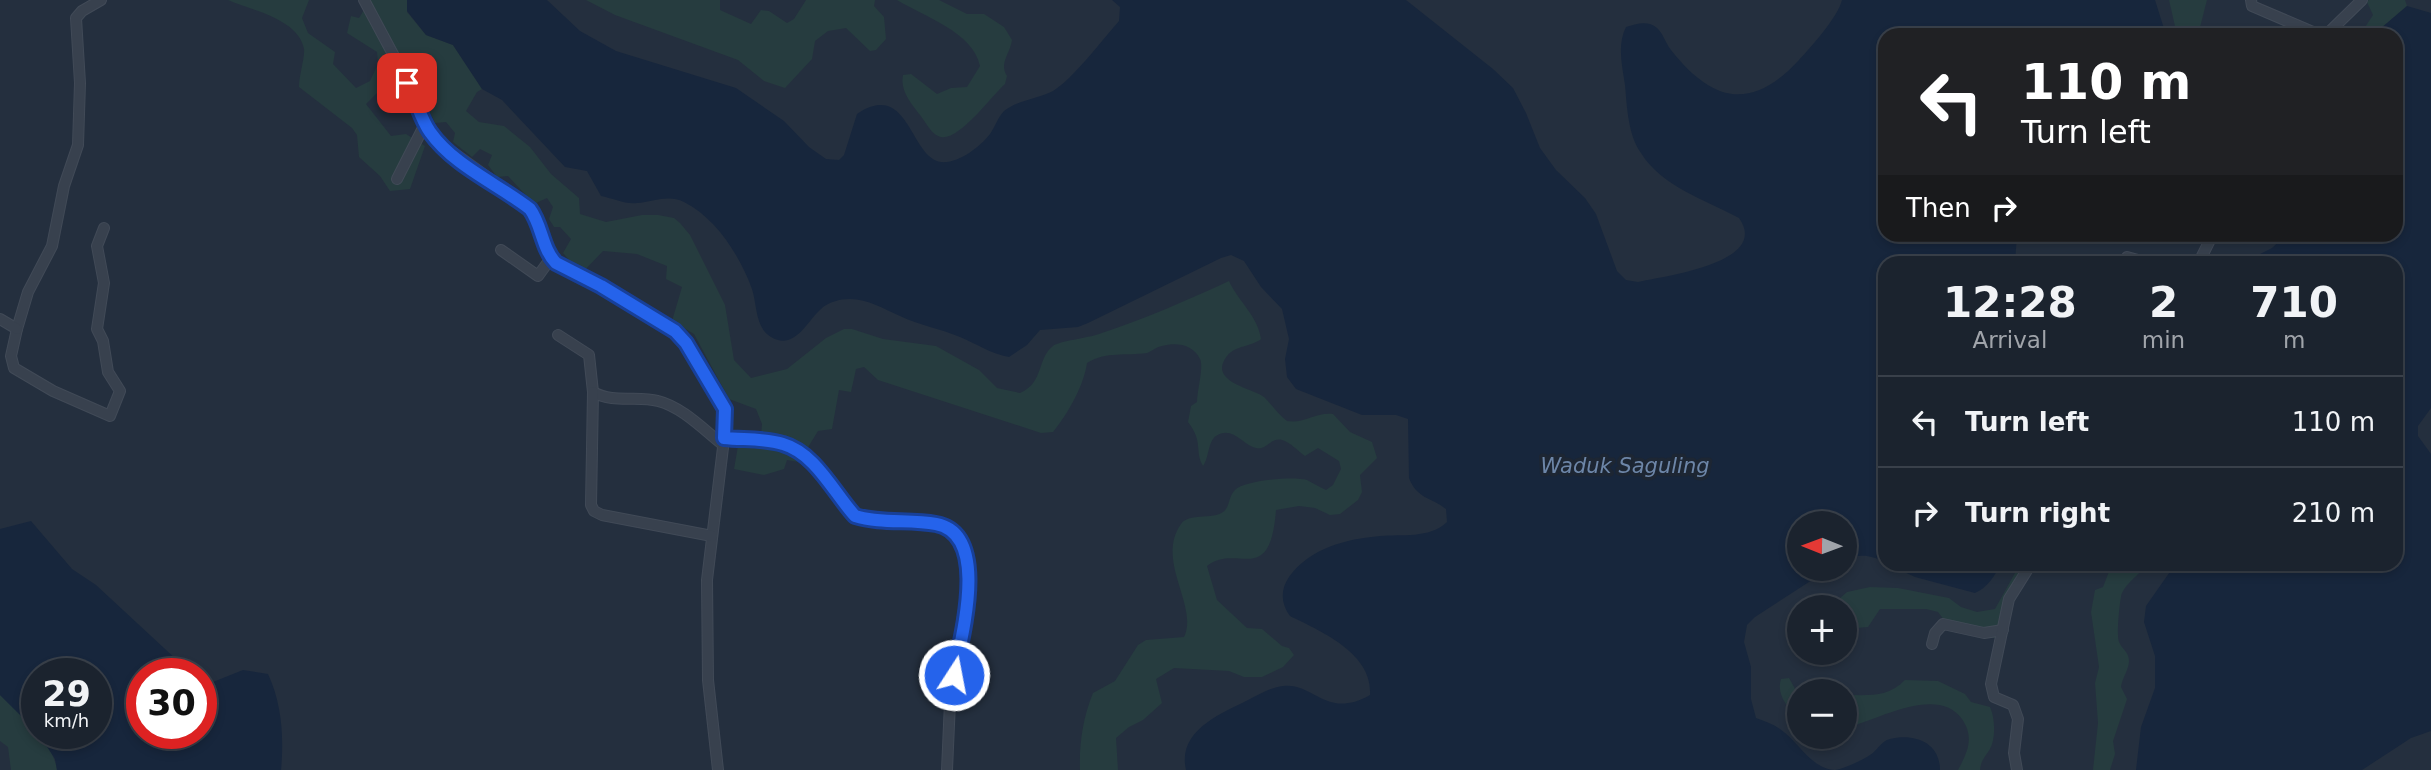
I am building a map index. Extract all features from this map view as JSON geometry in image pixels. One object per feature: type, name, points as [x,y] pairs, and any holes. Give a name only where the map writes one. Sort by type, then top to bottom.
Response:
[{"type":"street","points":[[101,0],[82,10],[76,18],[80,83],[78,145],[64,186],[52,246],[28,292],[11,356],[14,368],[94,411],[113,415],[120,387],[108,372],[103,341],[97,329],[104,284],[97,246],[104,228]]},
{"type":"street","points":[[364,0],[418,101],[425,124],[442,146],[530,209],[537,219],[551,258],[570,272],[601,286],[675,331],[686,343],[725,409],[707,580],[708,680],[718,770]]},
{"type":"street","points":[[2251,0],[2252,6],[2304,28]]},
{"type":"street","points":[[2347,0],[2360,2]]},
{"type":"street","points":[[2333,28],[2360,2]]},
{"type":"street","points":[[397,179],[425,124]]},
{"type":"street","points":[[501,250],[538,276],[551,258]]},
{"type":"street","points":[[0,319],[17,329]]},
{"type":"street","points":[[558,335],[589,355],[593,392],[591,505],[594,511],[602,515],[712,536]]},
{"type":"street","points":[[593,392],[613,399],[646,398],[669,405],[723,441],[781,443],[792,447],[823,476],[855,516],[934,523],[954,531],[960,537],[968,557],[969,576],[950,702],[947,770]]},
{"type":"street","points":[[2017,770],[2014,753],[2017,712],[2013,705],[1997,700],[1991,690],[2009,598],[2026,571]]},
{"type":"street","points":[[1932,644],[1935,633],[1943,624],[1984,633],[2003,630]]},
{"type":"green space","points":[[228,0],[309,0],[302,18],[308,33],[335,52],[333,64],[356,88],[370,81],[378,64],[377,52],[347,33],[351,16],[359,18],[370,0],[407,0],[407,12],[426,35],[453,45],[482,89],[477,92],[466,111],[479,122],[504,126],[530,147],[551,174],[579,198],[580,214],[606,222],[642,215],[658,215],[674,218],[680,223],[690,235],[725,305],[734,360],[751,378],[787,369],[826,338],[844,329],[852,329],[883,339],[936,346],[979,370],[997,388],[1020,393],[1033,383],[1044,357],[1056,344],[1132,322],[1229,281],[1256,323],[1261,339],[1227,356],[1222,365],[1227,378],[1264,397],[1287,421],[1333,414],[1350,432],[1372,442],[1377,458],[1360,475],[1362,492],[1358,500],[1340,514],[1330,515],[1315,508],[1299,506],[1276,510],[1273,534],[1267,549],[1259,556],[1250,559],[1218,560],[1207,566],[1217,600],[1247,628],[1262,629],[1282,646],[1289,648],[1294,655],[1283,667],[1262,677],[1244,677],[1229,671],[1174,668],[1156,679],[1162,703],[1116,738],[1118,770],[1080,770],[1082,731],[1093,693],[1115,681],[1138,645],[1146,640],[1184,637],[1186,611],[1174,568],[1173,553],[1174,538],[1181,524],[1191,518],[1222,513],[1235,490],[1249,484],[1301,479],[1326,490],[1333,485],[1341,469],[1339,461],[1318,448],[1305,456],[1282,440],[1256,448],[1232,434],[1222,433],[1213,438],[1203,466],[1196,435],[1188,422],[1191,406],[1197,402],[1201,362],[1189,347],[1173,344],[1147,353],[1109,355],[1087,363],[1079,390],[1064,417],[1053,432],[1041,433],[878,380],[864,367],[856,369],[851,392],[839,390],[832,429],[818,431],[799,462],[787,460],[784,469],[764,475],[734,469],[738,446],[760,447],[762,424],[756,409],[729,399],[694,334],[672,321],[682,287],[666,279],[667,266],[637,254],[603,251],[581,274],[563,253],[571,239],[560,227],[554,227],[549,219],[553,207],[547,198],[534,204],[508,176],[497,177],[488,165],[492,155],[480,149],[472,157],[453,142],[455,133],[446,122],[435,123],[427,106],[407,99],[399,110],[377,93],[366,104],[391,136],[406,134],[425,146],[410,189],[390,191],[380,176],[359,157],[357,135],[352,128],[299,87],[304,49],[293,30],[273,17]]},
{"type":"green space","points":[[586,0],[720,0],[720,10],[751,24],[761,10],[769,11],[787,23],[794,19],[806,0],[875,0],[874,6],[884,17],[886,39],[876,50],[870,51],[846,28],[828,31],[815,41],[812,59],[785,88],[764,81],[738,60],[615,15]]},
{"type":"green space","points":[[897,0],[939,0],[967,14],[984,14],[1004,27],[1012,40],[1004,67],[1007,76],[1005,84],[954,134],[946,137],[933,132],[905,92],[903,75],[911,74],[937,94],[951,88],[967,87],[980,66],[976,54],[958,35]]},
{"type":"green space","points":[[2169,0],[2207,0],[2200,28],[2175,28]]},
{"type":"green space","points":[[2405,0],[2407,6],[2381,28],[2365,28],[2373,15],[2367,2]]},
{"type":"green space","points":[[2016,571],[2032,571],[2020,584],[2002,638],[1953,632],[1938,612],[1926,609],[1880,609],[1868,627],[1857,628],[1857,595],[1844,595],[1870,587],[1898,588],[1949,598],[1961,607],[1977,612],[1995,609]]},
{"type":"green space","points":[[2109,571],[2140,571],[2121,596],[2118,638],[2129,661],[2121,687],[2127,699],[2113,741],[2115,754],[2110,770],[2093,770],[2098,723],[2095,683],[2099,667],[2091,612],[2095,590],[2103,587]]},
{"type":"green space","points":[[1789,678],[1790,679],[1787,679],[1787,705],[1781,695],[1781,679]]},
{"type":"green space","points":[[1905,680],[1938,681],[1965,694],[1971,702],[1990,707],[1994,734],[1980,770],[1958,770],[1967,751],[1969,739],[1962,719],[1951,709],[1938,705],[1922,705],[1857,724],[1857,695],[1884,693]]},
{"type":"green space","points":[[0,695],[21,715],[21,749],[50,749],[57,770],[11,770],[8,747],[0,741]]},
{"type":"water","name":"Waduk Saguling","points":[[407,0],[547,0],[580,31],[616,51],[736,88],[784,121],[809,147],[826,159],[839,160],[844,155],[857,114],[874,106],[888,106],[907,123],[922,148],[931,157],[948,162],[981,144],[1009,107],[1061,86],[1119,21],[1120,7],[1112,0],[1406,0],[1513,88],[1540,148],[1596,214],[1617,271],[1626,280],[1638,282],[1710,265],[1740,246],[1745,233],[1739,218],[1673,184],[1650,165],[1641,153],[1633,138],[1629,120],[1622,63],[1621,48],[1626,27],[1642,23],[1657,28],[1686,67],[1717,90],[1732,94],[1765,88],[1781,77],[1824,32],[1842,0],[2155,0],[2164,28],[1878,28],[1878,242],[2016,242],[2015,256],[1878,256],[1878,559],[1857,556],[1857,511],[1787,511],[1787,581],[1810,581],[1747,625],[1744,642],[1751,667],[1751,699],[1756,718],[1787,734],[1787,749],[1801,749],[1819,765],[1835,770],[1186,770],[1185,756],[1194,734],[1225,711],[1270,690],[1294,686],[1342,704],[1370,695],[1369,680],[1354,656],[1342,645],[1290,616],[1283,602],[1283,592],[1289,577],[1318,552],[1367,537],[1424,533],[1447,522],[1446,509],[1420,494],[1409,478],[1408,419],[1396,415],[1362,415],[1296,389],[1287,377],[1285,359],[1289,339],[1282,309],[1261,287],[1244,261],[1231,255],[1078,327],[1040,330],[1027,345],[1009,357],[857,299],[827,304],[794,337],[779,340],[771,337],[759,322],[752,289],[734,251],[726,239],[696,209],[678,200],[633,203],[601,196],[587,171],[565,167],[502,100],[482,89],[453,45],[426,35],[407,11]]},
{"type":"water","points":[[2407,6],[2431,13],[2431,408],[2418,426],[2418,436],[2431,454],[2431,731],[2411,738],[2362,770],[2136,770],[2141,727],[2155,688],[2155,656],[2144,622],[2146,606],[2170,571],[2403,571],[2403,256],[2258,256],[2278,242],[2403,242],[2403,28],[2381,28]]},
{"type":"water","points":[[31,521],[72,569],[96,585],[175,658],[126,658],[126,749],[217,749],[217,680],[243,670],[268,674],[273,685],[281,721],[281,770],[57,770],[55,759],[48,749],[112,749],[112,658],[21,658],[21,716],[0,695],[0,529]]},
{"type":"water","points":[[1902,571],[1996,571],[1991,581],[1975,593]]},
{"type":"water","points":[[1908,738],[1917,739],[1931,747],[1936,753],[1940,770],[1835,770],[1867,757],[1887,740]]},
{"type":"route","points":[[407,83],[418,101],[425,124],[437,141],[455,157],[530,209],[537,219],[551,258],[556,263],[601,286],[675,331],[686,343],[725,409],[724,438],[781,443],[792,447],[823,476],[855,516],[864,519],[934,523],[954,531],[960,537],[968,557],[969,576],[954,675]]}]
